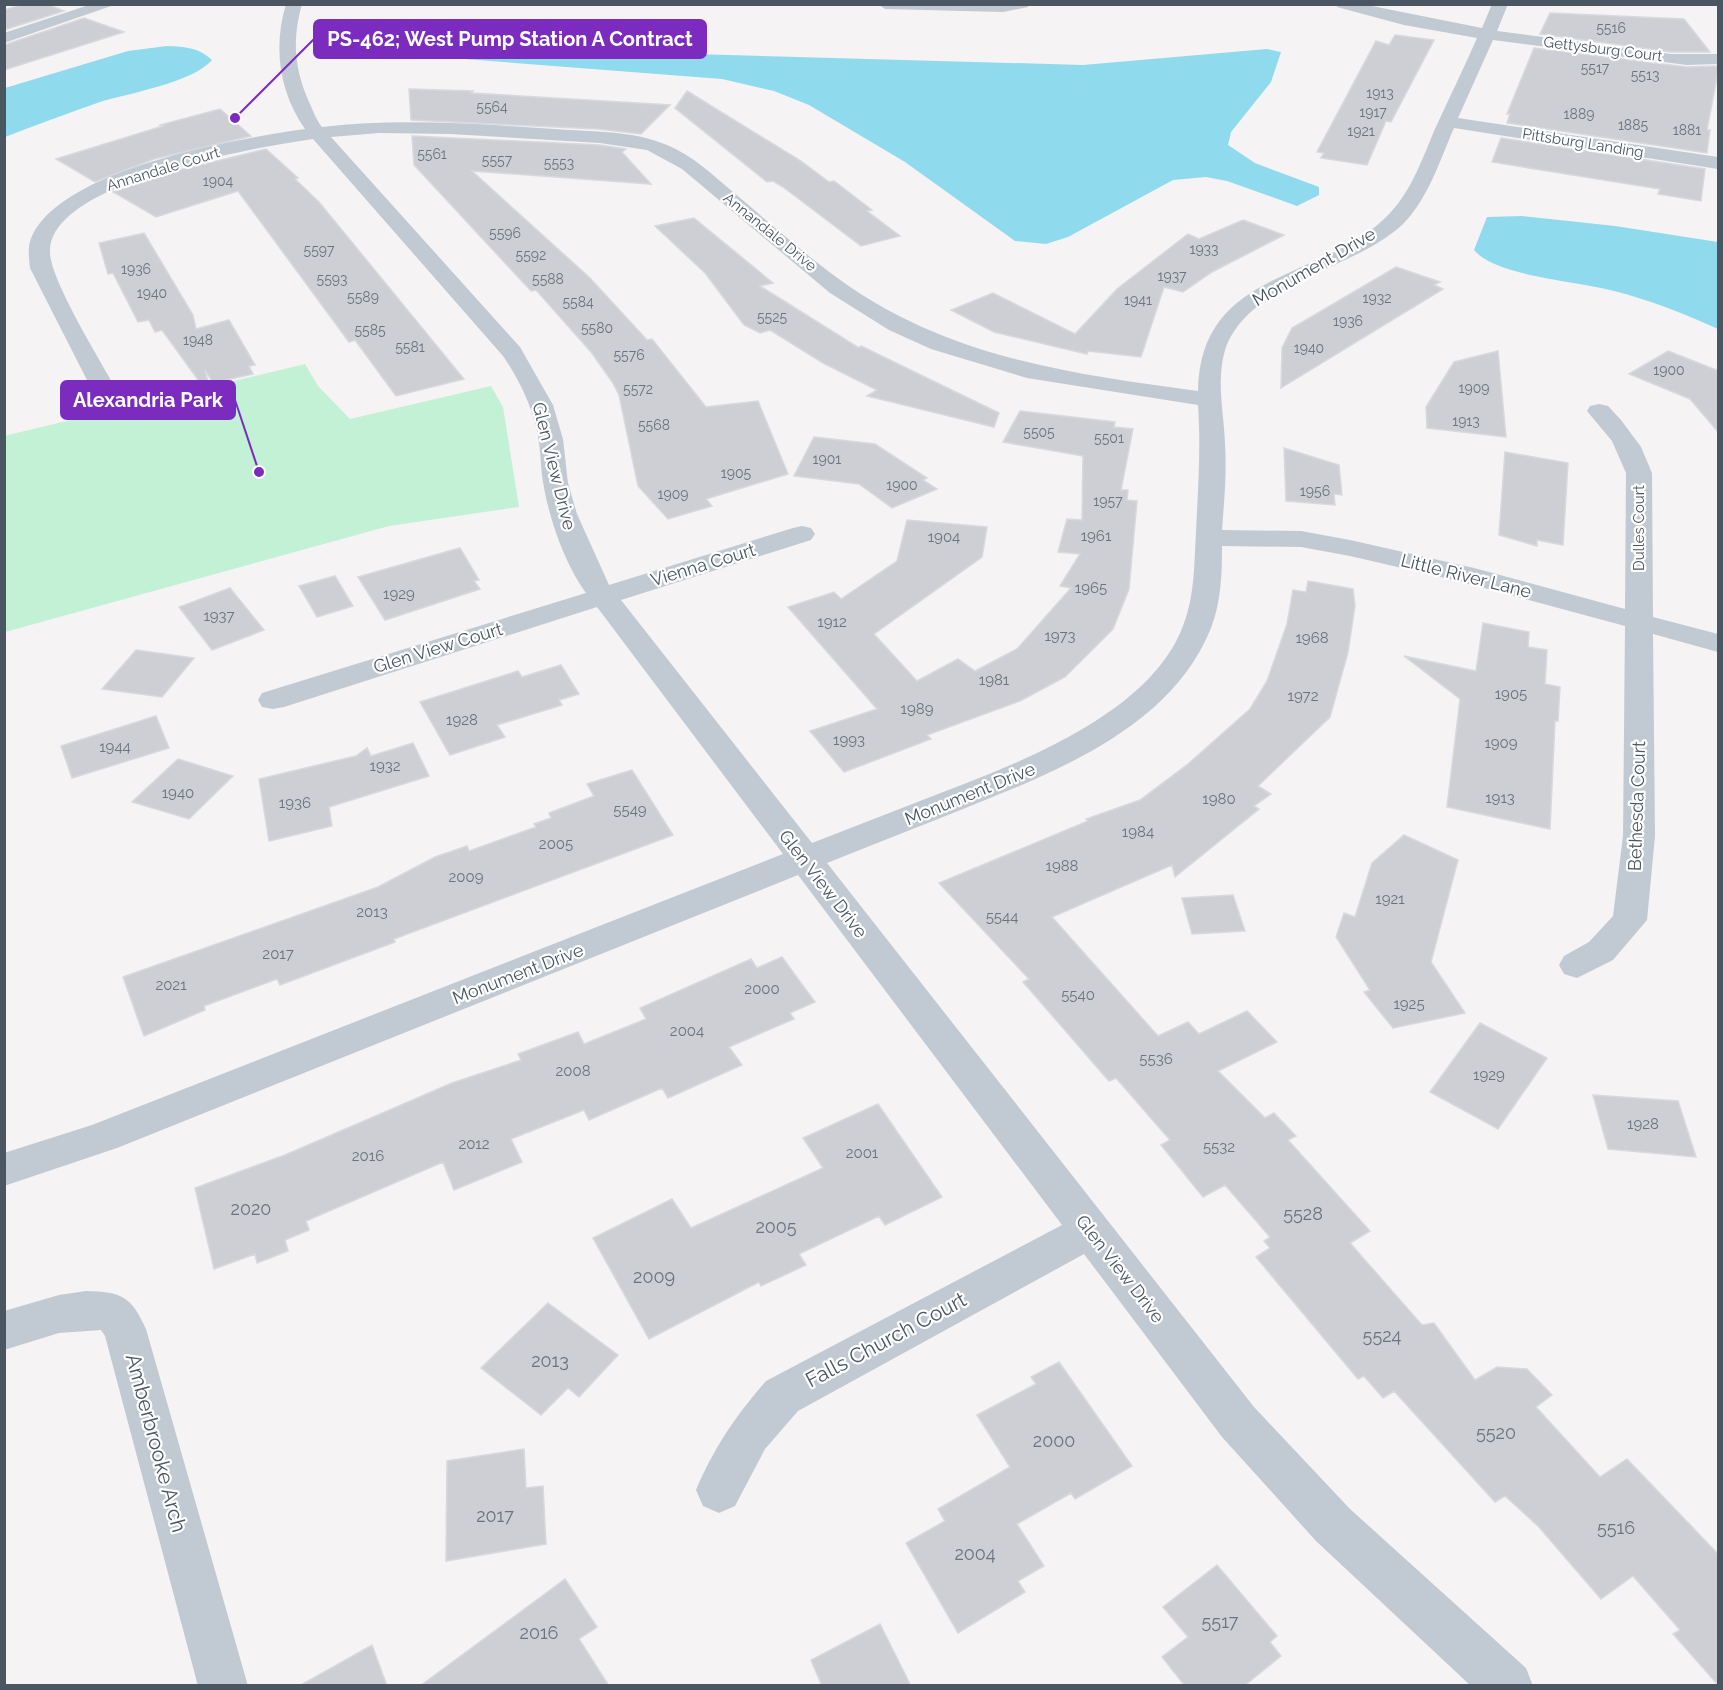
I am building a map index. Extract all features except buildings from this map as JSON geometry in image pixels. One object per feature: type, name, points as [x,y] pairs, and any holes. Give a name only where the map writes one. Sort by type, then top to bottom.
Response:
[{"type":"street","points":[[4,38],[110,4]]},
{"type":"street","name":"Glen View Drive","points":[[294,4],[286,40],[287,64],[292,84],[318,132],[512,352],[528,375],[542,405],[551,438],[556,488],[570,535],[593,583],[805,861],[1254,1439],[1333,1525],[1508,1686]]},
{"type":"street","points":[[885,4],[1027,6]]},
{"type":"street","name":"Gettysburg Court","points":[[1343,4],[1401,20],[1488,34],[1643,54],[1719,59]]},
{"type":"street","name":"Monument Drive","points":[[4,1170],[103,1137],[805,861],[1042,765],[1092,738],[1133,708],[1166,676],[1189,642],[1205,601],[1213,461],[1211,364],[1218,341],[1234,317],[1268,289],[1365,241],[1395,220],[1419,183],[1500,4]]},
{"type":"street","name":"Pittsburg Landing","points":[[1448,122],[1719,163]]},
{"type":"street","name":"Annandale Drive","points":[[318,132],[424,127],[621,139],[656,146],[690,166],[854,300],[931,341],[975,358],[1058,378],[1211,400]]},
{"type":"street","name":"Annandale Court","points":[[100,382],[41,268],[38,252],[42,236],[57,215],[100,188],[151,170],[240,146],[318,132]]},
{"type":"street","name":"Dulles Court","points":[[1599,411],[1619,431],[1634,456],[1639,473],[1639,621]]},
{"type":"street","name":"Vienna Court","points":[[603,596],[802,534]]},
{"type":"street","name":"Little River Lane","points":[[1209,539],[1258,537],[1301,539],[1350,548],[1464,574],[1719,643]]},
{"type":"street","name":"Glen View Court","points":[[273,700],[603,596]]},
{"type":"street","name":"Bethesda Court","points":[[1577,965],[1601,951],[1630,920],[1639,836],[1639,621]]},
{"type":"street","name":"Falls Church Court","points":[[720,1490],[749,1434],[782,1396],[1090,1230]]},
{"type":"street","name":"Amberbrooke Arch","points":[[4,1331],[70,1310],[94,1308],[114,1313],[125,1329],[223,1686]]},
{"type":"green space","points":[[305,364],[318,386],[350,419],[491,386],[503,407],[519,507],[389,526],[5,632],[4,436]]},
{"type":"water","points":[[384,32],[489,43],[656,53],[1083,65],[1267,49],[1281,52],[1271,82],[1231,132],[1228,145],[1255,163],[1319,187],[1319,195],[1297,206],[1227,181],[1206,177],[1173,180],[1068,237],[1046,244],[1015,241],[905,162],[809,105],[774,91],[722,79],[413,55],[377,46],[376,36]]},
{"type":"water","points":[[167,46],[196,50],[212,60],[203,68],[175,81],[100,102],[5,137],[5,88],[128,51]]},
{"type":"water","points":[[1522,216],[1615,226],[1718,242],[1718,329],[1667,308],[1627,295],[1599,287],[1540,277],[1500,266],[1485,259],[1474,250],[1487,217]]},
{"type":"place","name":"PS-462; West Pump Station A Contract","points":[[235,118]]},
{"type":"place","name":"Alexandria Park","points":[[259,472]]}]
